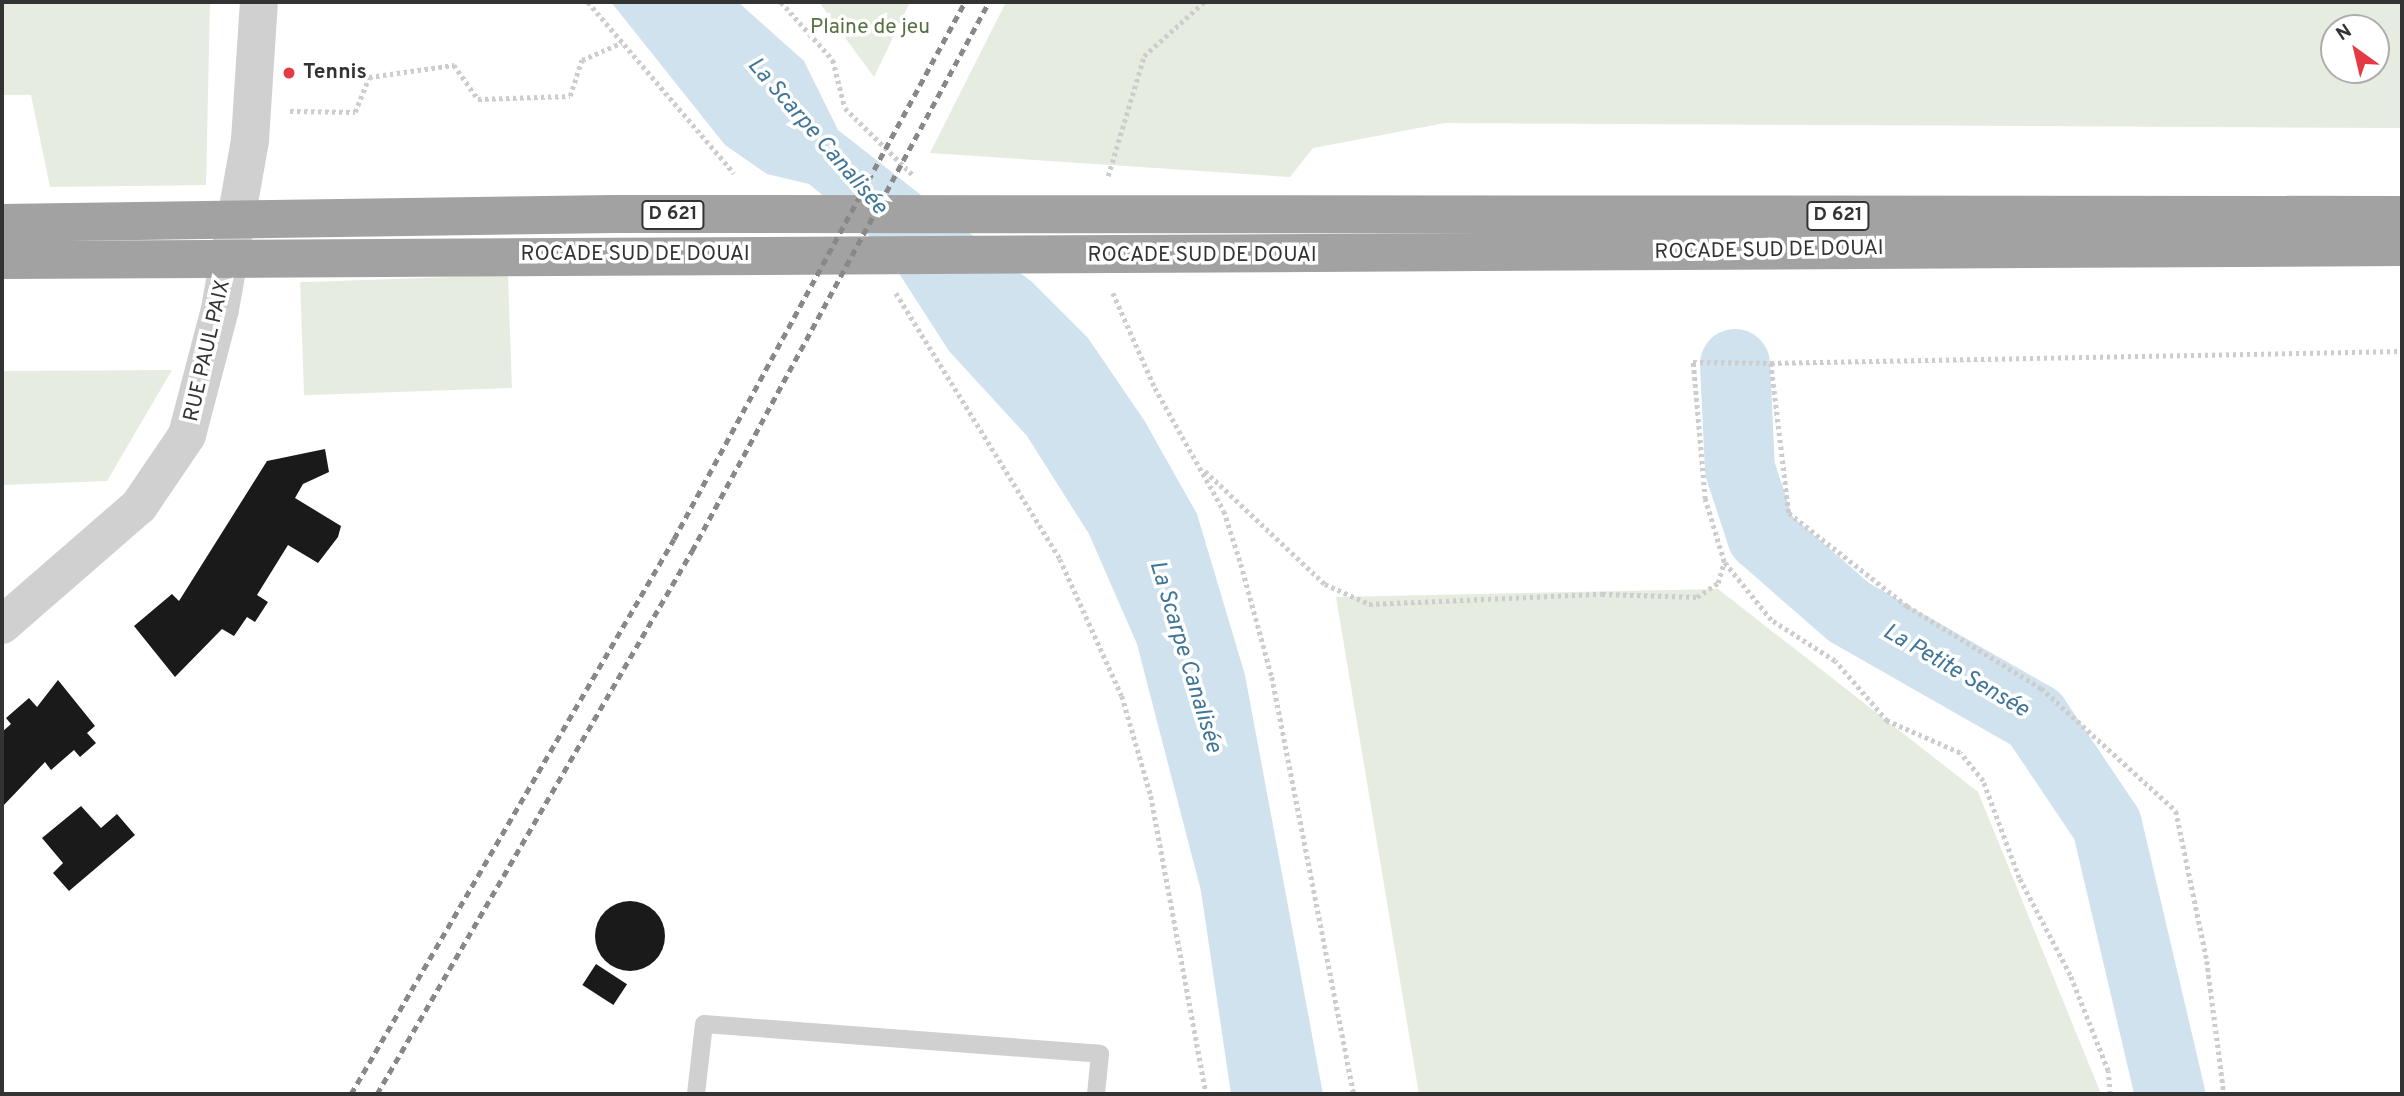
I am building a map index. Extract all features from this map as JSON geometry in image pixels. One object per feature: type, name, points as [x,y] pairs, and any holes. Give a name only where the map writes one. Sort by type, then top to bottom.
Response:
[{"type":"highway","name":"ROCADE SUD DE DOUAI","points":[[2,223],[615,214],[1274,219],[2402,215]]},
{"type":"highway","name":"ROCADE SUD DE DOUAI","points":[[2,260],[610,254],[1277,257],[2402,247]]},
{"type":"street","name":"RUE PAUL PAIX","points":[[2,625],[139,506],[187,435],[220,309],[254,110],[259,2]]},
{"type":"lane","points":[[696,1094],[704,1024],[1100,1054],[1096,1094]]},
{"type":"path","points":[[588,2],[732,172],[744,177]]},
{"type":"path","points":[[781,2],[833,60],[845,107],[870,136]]},
{"type":"path","points":[[1106,190],[1144,56],[1204,2]]},
{"type":"path","points":[[254,110],[355,112],[369,77],[454,65],[478,99],[570,96],[582,60],[621,43]]},
{"type":"path","points":[[893,286],[925,349],[1060,559],[1122,696],[1151,796],[1206,1094]]},
{"type":"path","points":[[1113,293],[1150,377],[1224,511],[1272,677],[1354,1094]]},
{"type":"path","points":[[2110,1094],[2108,1071],[2070,975],[2019,878],[1983,781],[1960,752],[1887,721],[1835,661],[1771,620],[1724,562],[1705,499],[1693,362],[1771,363],[2402,351]]},
{"type":"path","points":[[1771,363],[1789,513],[1907,606],[2041,688],[2176,811],[2207,961],[2224,1094]]},
{"type":"path","points":[[1201,467],[1325,584],[1369,604],[1630,593],[1697,597],[1717,583],[1724,562]]},
{"type":"green space","points":[[2,2],[210,2],[206,185],[50,187],[31,95],[2,95]]},
{"type":"green space","name":"Plaine de jeu","points":[[819,2],[910,2],[874,77]]},
{"type":"green space","points":[[1006,2],[2402,2],[2402,128],[1445,123],[1313,148],[1290,177],[930,153]]},
{"type":"green space","points":[[508,275],[512,388],[304,395],[300,282]]},
{"type":"green space","points":[[172,370],[107,481],[2,485],[2,371]]},
{"type":"green space","points":[[1718,589],[1978,792],[2101,1094],[1419,1094],[1336,597]]},
{"type":"water","name":"La Scarpe Canalisée","points":[[611,2],[738,2],[804,61],[838,130],[1032,282],[1088,338],[1144,420],[1197,514],[1245,675],[1323,1094],[1231,1094],[1201,891],[1137,644],[1089,534],[1027,436],[949,351],[891,261],[858,224],[809,184],[767,174],[725,145]]},
{"type":"building","points":[[325,449],[329,472],[303,484],[295,498],[341,526],[338,537],[318,563],[288,545],[257,595],[268,602],[255,622],[247,617],[234,636],[222,629],[175,677],[134,626],[172,594],[179,601],[267,461]]},
{"type":"building","points":[[58,680],[95,726],[87,733],[96,743],[80,757],[74,750],[51,770],[45,762],[2,807],[2,732],[11,724],[6,718],[29,698],[37,707]]},
{"type":"building","points":[[81,806],[101,828],[117,814],[135,835],[69,891],[53,873],[63,863],[42,838]]},
{"type":"building","points":[[637,901],[650,907],[659,916],[663,922],[663,950],[655,961],[644,969],[623,971],[605,961],[597,950],[595,929],[605,911],[616,903]]},
{"type":"building","points":[[596,964],[627,984],[613,1005],[582,985]]},
{"type":"waterway","name":"La Petite Sensée","points":[[1735,364],[1740,469],[1762,536],[1849,612],[2035,718],[2107,825],[2170,1094]]},
{"type":"railway","points":[[351,1094],[674,539],[965,2]]},
{"type":"railway","points":[[377,1094],[692,551],[989,2]]},
{"type":"place","name":"Tennis","points":[[289,73]]}]
